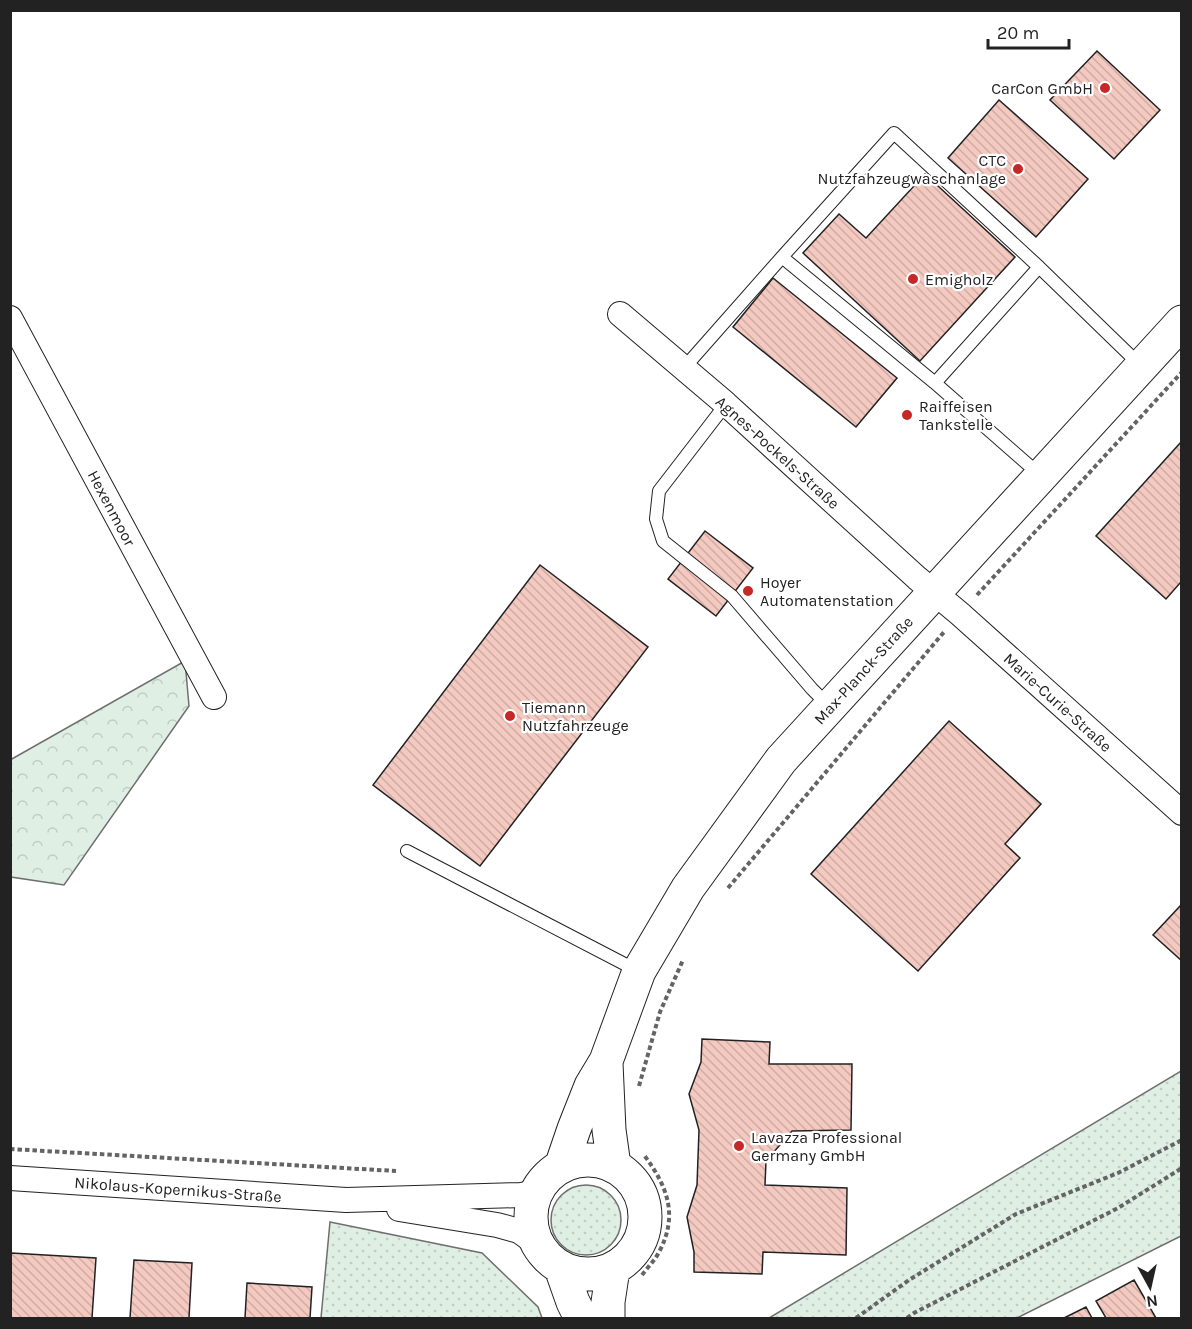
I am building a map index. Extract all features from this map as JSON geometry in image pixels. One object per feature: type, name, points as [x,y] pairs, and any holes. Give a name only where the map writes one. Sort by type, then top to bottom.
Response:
[{"type":"street","name":"Agnes-Pockels-Straße","points":[[620,314],[726,404],[934,592]]},
{"type":"street","name":"Hexenmoor","points":[[10,318],[214,697]]},
{"type":"street","name":"Max-Planck-Straße","points":[[561,1167],[591,1086],[606,1061],[639,971],[688,888],[781,760],[1182,322]]},
{"type":"street","name":"Marie-Curie-Straße","points":[[934,592],[1182,813]]},
{"type":"street","name":"Max-Planck-Straße","points":[[606,1061],[609,1130],[627,1158]]},
{"type":"street","points":[[608,1318],[608,1302],[626,1275],[628,1258],[639,1244],[645,1227],[645,1208],[639,1191],[628,1177],[627,1158],[578,1161],[561,1167],[547,1178],[537,1192],[531,1210],[532,1227],[537,1244],[547,1258],[561,1268],[578,1274],[626,1275]]},
{"type":"street","name":"Nikolaus-Kopernikus-Straße","points":[[10,1178],[346,1200],[521,1195],[537,1192]]},
{"type":"street","name":"Nikolaus-Kopernikus-Straße","points":[[346,1200],[519,1231],[537,1244]]},
{"type":"street","points":[[561,1268],[581,1318]]},
{"type":"lane","points":[[684,369],[894,133],[1039,267],[1141,366]]},
{"type":"lane","points":[[782,257],[935,383],[1041,475]]},
{"type":"lane","points":[[935,383],[1039,267]]},
{"type":"lane","points":[[726,404],[659,492],[656,519],[663,541],[732,596],[830,707]]},
{"type":"lane","points":[[407,852],[639,971]]},
{"type":"path","points":[[980,591],[1182,372]]},
{"type":"path","points":[[722,895],[939,638]]},
{"type":"path","points":[[637,1093],[660,1012],[684,957]]},
{"type":"path","points":[[855,1318],[909,1280],[1016,1214],[1118,1173],[1182,1140]]},
{"type":"path","points":[[10,1149],[404,1171]]},
{"type":"path","points":[[626,1275],[658,1253],[666,1237],[669,1220],[665,1189],[658,1174],[627,1158]]},
{"type":"path","points":[[907,1318],[1118,1208],[1182,1168]]},
{"type":"green space","points":[[185,661],[189,706],[64,885],[11,877],[10,760]]},
{"type":"green space","points":[[1181,1071],[1181,1236],[1017,1318],[769,1318]]},
{"type":"green space","points":[[586,1185],[605,1191],[615,1201],[621,1220],[615,1239],[605,1249],[586,1255],[567,1249],[557,1239],[551,1220],[557,1201],[567,1191]]},
{"type":"green space","points":[[330,1222],[482,1253],[538,1307],[542,1318],[321,1318]]},
{"type":"building","points":[[1097,51],[1160,110],[1114,159],[1050,100]]},
{"type":"building","name":"CTC Nutzfahzeugwaschanlage","points":[[999,100],[1088,179],[1036,237],[948,158]]},
{"type":"building","name":"Emigholz","points":[[925,174],[1015,257],[920,361],[803,253],[839,214],[866,238]]},
{"type":"building","points":[[773,278],[897,378],[856,427],[733,327]]},
{"type":"building","points":[[1182,441],[1182,585],[1180,583],[1166,599],[1096,536]]},
{"type":"building","points":[[705,531],[753,568],[716,616],[668,579]]},
{"type":"building","name":"Tiemann Nutzfahrzeuge","points":[[540,565],[648,647],[480,866],[373,785]]},
{"type":"building","points":[[949,721],[1041,804],[1005,844],[1020,858],[918,971],[811,874]]},
{"type":"building","points":[[1182,904],[1182,961],[1153,935]]},
{"type":"building","name":"Lavazza Professional Germany GmbH","points":[[702,1039],[770,1042],[769,1064],[852,1064],[851,1130],[792,1131],[766,1161],[765,1185],[847,1188],[846,1255],[763,1252],[762,1274],[694,1272],[694,1252],[687,1217],[697,1185],[699,1130],[689,1094],[701,1062]]},
{"type":"building","points":[[11,1253],[96,1258],[92,1318],[10,1318]]},
{"type":"building","points":[[134,1260],[192,1263],[189,1318],[130,1318]]},
{"type":"building","points":[[1134,1280],[1156,1318],[1106,1318],[1096,1301]]},
{"type":"building","points":[[247,1283],[312,1287],[310,1318],[245,1318]]},
{"type":"building","points":[[1086,1307],[1092,1318],[1064,1318]]},
{"type":"place","name":"CarCon GmbH","points":[[1105,88]]},
{"type":"place","name":"CTC Nutzfahzeugwaschanlage","points":[[1018,169]]},
{"type":"place","name":"Emigholz","points":[[913,279]]},
{"type":"place","name":"Raiffeisen Tankstelle","points":[[907,415]]},
{"type":"place","name":"Hoyer Automatenstation","points":[[748,591]]},
{"type":"place","name":"Tiemann Nutzfahrzeuge","points":[[510,716]]},
{"type":"place","name":"Lavazza Professional Germany GmbH","points":[[739,1146]]}]
